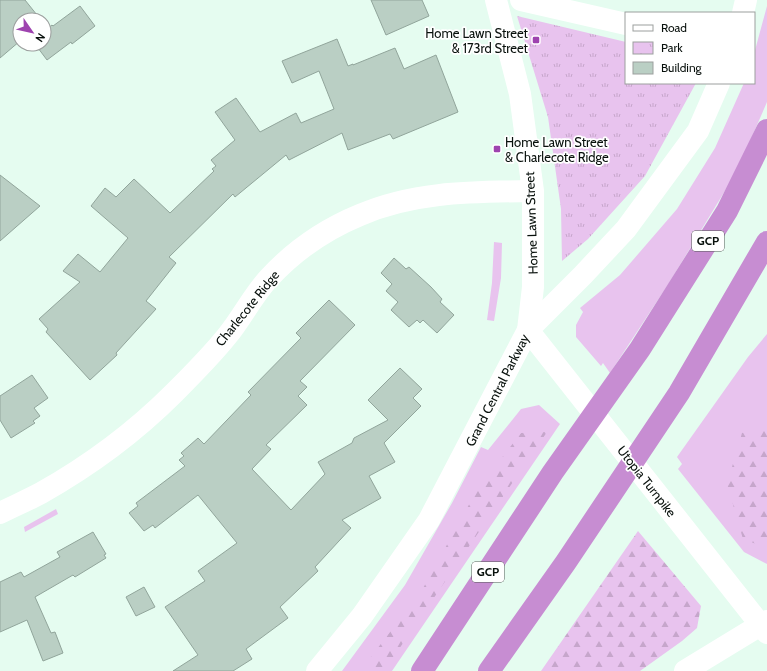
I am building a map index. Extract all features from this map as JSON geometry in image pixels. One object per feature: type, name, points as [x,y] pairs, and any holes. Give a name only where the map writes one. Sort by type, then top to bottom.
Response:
[{"type":"highway","name":"GCP","points":[[422,671],[553,472],[640,349],[727,211],[767,130]]},
{"type":"highway","points":[[489,671],[566,562],[679,394],[767,242]]},
{"type":"main road","name":"Home Lawn Street","points":[[496,0],[520,94],[533,191],[533,287],[528,330]]},
{"type":"main road","points":[[521,0],[625,24]]},
{"type":"main road","points":[[743,12],[746,0]]},
{"type":"main road","name":"Grand Central Parkway","points":[[317,671],[362,616],[429,520],[528,330],[626,229],[698,131],[719,84]]},
{"type":"main road","name":"Charlecote Ridge","points":[[0,513],[41,492],[90,462],[131,431],[174,394],[227,336],[268,279],[294,255],[324,233],[366,212],[388,204],[424,196],[461,193],[533,191]]},
{"type":"main road","name":"Utopia Turnpike","points":[[528,330],[765,626]]},
{"type":"main road","points":[[685,671],[765,626]]},
{"type":"green space","points":[[767,6],[767,102],[737,171],[669,283],[610,373],[603,363],[601,366],[576,337],[576,325],[583,312],[580,308],[620,275],[677,209],[715,148],[744,84],[755,84],[755,50]]},
{"type":"green space","points":[[517,16],[625,42],[625,84],[695,84],[645,176],[588,239],[562,261],[561,209],[548,117]]},
{"type":"green space","points":[[494,242],[502,243],[501,278],[494,321],[487,320],[492,283]]},
{"type":"green space","points":[[767,334],[767,564],[744,552],[678,469],[682,464],[677,457],[748,357]]},
{"type":"green space","points":[[539,405],[560,424],[392,671],[342,671],[405,585],[452,503],[481,447],[488,450],[521,409]]},
{"type":"green space","points":[[767,426],[767,548],[743,539],[727,484],[742,433]]},
{"type":"green space","points":[[547,432],[384,671],[360,671],[421,592],[477,490],[521,433]]},
{"type":"green space","points":[[56,509],[58,514],[25,532],[24,527]]},
{"type":"green space","points":[[638,531],[701,606],[697,628],[682,641],[640,671],[541,671]]},
{"type":"building","points":[[0,0],[25,0],[35,12],[12,12],[12,48],[0,58]]},
{"type":"building","points":[[371,0],[422,0],[429,16],[386,35]]},
{"type":"building","points":[[80,6],[95,26],[72,44],[71,42],[47,60],[41,52],[52,52],[52,25],[53,26]]},
{"type":"building","points":[[337,39],[348,66],[395,48],[404,69],[436,55],[458,112],[393,139],[390,134],[348,150],[342,133],[289,160],[286,155],[235,197],[233,194],[169,257],[176,263],[146,301],[156,309],[116,353],[117,355],[90,380],[46,332],[48,329],[39,319],[80,282],[63,271],[78,254],[100,272],[128,238],[91,206],[105,188],[116,197],[134,179],[170,213],[214,171],[212,169],[216,166],[211,160],[235,140],[215,112],[236,98],[260,132],[296,113],[301,123],[334,109],[319,71],[292,83],[282,61]]},
{"type":"building","points":[[0,175],[40,206],[0,241]]},
{"type":"building","points":[[394,258],[406,269],[409,267],[431,287],[442,299],[440,302],[454,315],[437,333],[423,320],[420,323],[417,320],[409,327],[391,310],[398,302],[386,291],[392,284],[381,273]]},
{"type":"building","points":[[329,300],[355,325],[300,381],[307,387],[298,396],[307,405],[266,445],[271,449],[252,469],[291,510],[325,474],[318,462],[352,443],[354,438],[388,420],[368,400],[400,368],[422,389],[413,398],[421,406],[384,443],[395,462],[369,476],[381,498],[342,520],[351,528],[315,567],[318,571],[280,607],[288,618],[246,649],[252,659],[233,671],[173,671],[198,655],[165,607],[205,581],[198,571],[237,543],[198,495],[155,528],[153,525],[144,531],[129,513],[138,506],[136,503],[185,466],[179,460],[184,456],[181,453],[198,438],[204,444],[251,395],[248,392],[301,338],[296,333]]},
{"type":"building","points":[[32,375],[48,398],[34,408],[40,416],[33,421],[35,423],[11,438],[0,420],[0,396]]},
{"type":"building","points":[[93,532],[106,554],[104,555],[106,558],[75,577],[73,575],[35,597],[51,633],[55,632],[63,653],[43,661],[27,620],[0,632],[0,582],[21,572],[24,577],[60,557],[57,552]]},
{"type":"building","points":[[144,587],[155,607],[136,616],[126,597]]},
{"type":"place","name":"Home Lawn Street & 173rd Street","points":[[536,40]]},
{"type":"place","name":"Home Lawn Street & Charlecote Ridge","points":[[497,149]]}]
